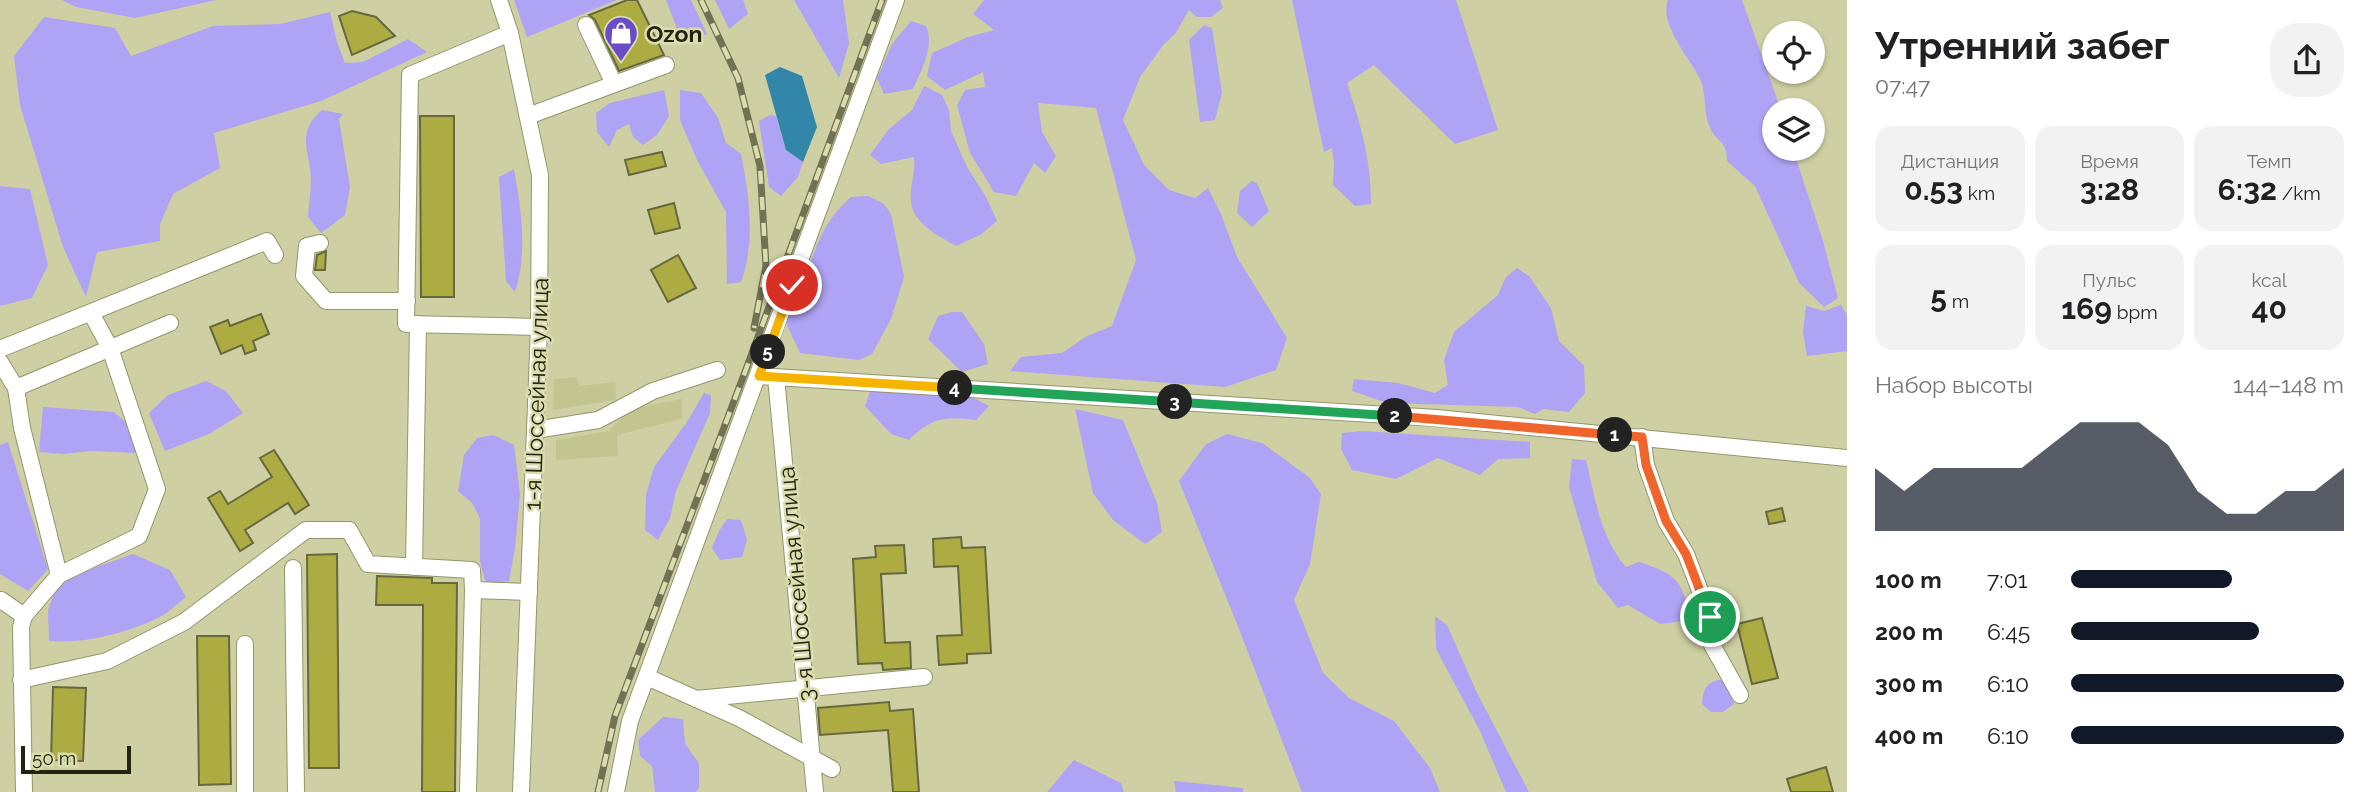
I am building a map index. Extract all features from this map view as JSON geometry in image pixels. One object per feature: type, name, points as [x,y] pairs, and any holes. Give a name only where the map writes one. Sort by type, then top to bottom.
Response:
[{"type":"street","name":"1-я Шоссейная улица","points":[[499,0],[510,33],[540,175],[539,327],[521,792]]},
{"type":"street","points":[[615,792],[631,721],[896,0]]},
{"type":"street","points":[[586,25],[614,84]]},
{"type":"street","points":[[510,33],[410,75],[406,324],[539,327]]},
{"type":"street","points":[[528,116],[666,65]]},
{"type":"street","points":[[0,349],[267,241],[275,256]]},
{"type":"street","points":[[320,243],[307,246],[304,276],[326,301],[407,302]]},
{"type":"street","points":[[24,792],[21,680],[23,616],[59,575],[138,536],[157,489],[110,348],[91,313]]},
{"type":"street","points":[[16,388],[170,323]]},
{"type":"street","points":[[414,567],[418,324]]},
{"type":"street","points":[[0,362],[16,388],[22,428],[59,575]]},
{"type":"street","points":[[535,430],[598,420],[653,391],[717,370]]},
{"type":"street","points":[[759,376],[1425,417],[1847,458]]},
{"type":"street","name":"3-я Шоссейная улица","points":[[776,377],[815,792]]},
{"type":"street","points":[[1642,437],[1646,465],[1666,521],[1686,554],[1710,617],[1712,645],[1740,695]]},
{"type":"street","points":[[21,680],[107,661],[184,622],[306,530],[349,530],[368,564],[472,570],[468,792]]},
{"type":"street","points":[[293,568],[296,792]]},
{"type":"street","points":[[472,590],[529,592]]},
{"type":"street","points":[[1,600],[23,616]]},
{"type":"street","points":[[245,644],[245,792]]},
{"type":"street","points":[[647,677],[739,718],[832,769]]},
{"type":"street","points":[[696,699],[924,677]]},
{"type":"shaded area","points":[[62,0],[216,0],[135,18],[76,7]]},
{"type":"shaded area","points":[[514,0],[617,0],[527,37]]},
{"type":"shaded area","points":[[666,0],[691,0],[707,34],[682,42]]},
{"type":"shaded area","points":[[715,0],[743,0],[748,14],[729,29]]},
{"type":"shaded area","points":[[794,0],[843,0],[849,43],[839,78]]},
{"type":"shaded area","points":[[984,0],[1220,0],[1223,8],[1211,17],[1197,17],[1189,10],[1175,34],[1164,44],[1140,77],[1123,120],[1144,165],[1169,190],[1195,198],[1208,188],[1237,257],[1287,338],[1276,370],[1225,387],[1010,371],[1021,357],[1062,353],[1087,336],[1112,326],[1136,260],[1096,108],[1038,103],[1042,132],[1056,156],[1045,173],[1034,163],[1016,196],[994,192],[970,153],[957,105],[965,90],[985,87],[983,72],[945,90],[927,76],[932,53],[968,37],[994,30],[973,14]]},
{"type":"shaded area","points":[[1292,0],[1456,0],[1498,130],[1455,144],[1374,65],[1347,83],[1364,143],[1371,188],[1371,204],[1355,206],[1333,185],[1332,148],[1324,152]]},
{"type":"shaded area","points":[[1668,0],[1742,0],[1762,56],[1762,84],[1772,84],[1777,98],[1762,98],[1762,161],[1797,161],[1838,298],[1824,307],[1799,283],[1755,186],[1727,161],[1723,145],[1710,128],[1706,116],[1700,79],[1671,30],[1666,9]]},
{"type":"shaded area","points":[[330,12],[345,63],[363,62],[408,39],[427,52],[321,101],[214,133],[220,168],[173,194],[160,224],[160,241],[97,252],[86,297],[63,247],[20,105],[14,56],[44,17],[115,28],[131,56],[213,26],[280,24]]},
{"type":"shaded area","points":[[911,21],[926,26],[929,42],[923,66],[913,89],[884,94],[877,78],[892,44]]},
{"type":"shaded area","points":[[1204,25],[1212,28],[1222,93],[1215,120],[1200,122],[1189,40]]},
{"type":"shaded area","points":[[924,86],[942,95],[949,110],[951,131],[967,167],[997,221],[980,235],[956,246],[928,228],[916,216],[911,196],[914,157],[881,164],[870,155],[888,130],[912,110]]},
{"type":"shaded area","points":[[664,90],[669,116],[657,135],[643,145],[633,137],[629,124],[617,130],[609,147],[597,132],[596,113],[610,103]]},
{"type":"shaded area","points":[[680,90],[701,93],[718,118],[726,143],[741,154],[750,234],[741,282],[727,284],[726,212],[697,160],[680,120]]},
{"type":"shaded area","points":[[322,110],[343,114],[339,119],[350,187],[345,215],[321,233],[308,217],[311,177],[306,141],[309,126]]},
{"type":"shaded area","points":[[770,115],[776,116],[786,150],[803,162],[798,177],[781,196],[769,187],[759,121]]},
{"type":"shaded area","points":[[514,169],[521,215],[522,246],[515,292],[506,281],[499,177]]},
{"type":"shaded area","points":[[1252,181],[1257,183],[1269,211],[1252,227],[1237,213],[1240,191]]},
{"type":"shaded area","points":[[0,186],[30,189],[48,265],[32,298],[0,306]]},
{"type":"shaded area","points":[[868,196],[884,204],[891,214],[904,277],[891,319],[872,354],[859,360],[800,353],[785,321],[817,246],[833,216],[851,197]]},
{"type":"shaded area","points":[[1517,268],[1529,276],[1551,308],[1559,341],[1584,366],[1585,393],[1569,412],[1543,409],[1535,414],[1518,407],[1387,403],[1352,391],[1354,379],[1398,383],[1435,393],[1448,385],[1444,360],[1454,332],[1498,295],[1506,277]]},
{"type":"shaded area","points":[[1841,305],[1847,315],[1847,351],[1807,356],[1803,332],[1806,306],[1824,311]]},
{"type":"shaded area","points":[[962,312],[984,344],[988,364],[962,372],[928,339],[938,316]]},
{"type":"shaded area","points":[[577,377],[579,386],[615,382],[616,400],[553,410],[554,379]]},
{"type":"shaded area","points":[[206,381],[226,391],[243,413],[209,434],[165,451],[149,413],[168,395]]},
{"type":"shaded area","points":[[888,388],[972,397],[989,406],[976,420],[940,420],[917,432],[909,440],[891,434],[865,406],[870,392]]},
{"type":"shaded area","points":[[704,393],[711,395],[710,413],[676,491],[670,518],[658,540],[645,530],[646,495],[654,467],[687,422]]},
{"type":"shaded area","points":[[682,399],[682,419],[617,435],[618,456],[556,460],[556,440],[609,431],[630,409]]},
{"type":"shaded area","points":[[43,407],[114,412],[130,426],[136,453],[39,452]]},
{"type":"shaded area","points":[[1075,409],[1123,420],[1157,503],[1162,532],[1145,544],[1113,520],[1093,493]]},
{"type":"shaded area","points":[[1362,431],[1530,442],[1530,458],[1498,459],[1480,475],[1438,458],[1396,479],[1352,470],[1341,449],[1342,433]]},
{"type":"shaded area","points":[[1227,434],[1262,443],[1309,477],[1321,494],[1310,564],[1294,600],[1323,673],[1349,698],[1394,721],[1430,768],[1440,792],[1302,792],[1179,481],[1206,444]]},
{"type":"shaded area","points":[[493,435],[514,445],[520,494],[509,581],[486,585],[480,561],[480,518],[472,503],[458,491],[464,455],[477,438]]},
{"type":"shaded area","points":[[8,442],[48,569],[28,591],[0,574],[0,445]]},
{"type":"shaded area","points":[[1572,459],[1586,460],[1604,530],[1617,555],[1626,567],[1639,562],[1663,571],[1676,581],[1685,596],[1692,620],[1660,624],[1628,605],[1618,608],[1597,582],[1569,487]]},
{"type":"shaded area","points":[[727,519],[741,520],[747,540],[742,557],[720,560],[712,548]]},
{"type":"shaded area","points":[[133,554],[170,570],[186,597],[160,617],[134,628],[91,639],[49,641],[48,610],[57,585],[76,574]]},
{"type":"shaded area","points":[[1435,616],[1447,625],[1477,693],[1529,792],[1506,792],[1480,731],[1436,649]]},
{"type":"shaded area","points":[[1724,679],[1734,704],[1723,712],[1711,712],[1702,704],[1703,694],[1710,684]]},
{"type":"shaded area","points":[[663,717],[683,719],[685,743],[699,764],[699,788],[696,792],[655,792],[652,766],[640,756],[638,740]]},
{"type":"shaded area","points":[[1074,760],[1121,783],[1124,792],[1047,792]]},
{"type":"shaded area","points":[[1174,781],[1243,788],[1243,792],[1176,792]]},
{"type":"water","points":[[780,67],[802,76],[817,127],[803,162],[786,150],[765,75]]},
{"type":"building","points":[[627,0],[637,0],[664,55],[619,71],[595,20],[589,15]]},
{"type":"building","points":[[352,11],[376,17],[395,36],[352,55],[339,16]]},
{"type":"building","points":[[420,116],[454,116],[454,297],[421,297]]},
{"type":"building","points":[[662,152],[666,166],[629,175],[625,160]]},
{"type":"building","points":[[674,203],[680,228],[655,234],[648,210]]},
{"type":"building","points":[[326,251],[325,270],[315,270],[317,255]]},
{"type":"building","points":[[678,255],[696,288],[668,302],[651,270]]},
{"type":"building","points":[[261,314],[269,334],[253,341],[256,350],[245,354],[242,345],[221,354],[210,327],[228,320],[230,326]]},
{"type":"building","points":[[274,450],[309,505],[295,514],[288,503],[245,530],[253,543],[240,551],[208,498],[220,491],[228,504],[272,477],[260,458]]},
{"type":"building","points":[[1782,508],[1785,521],[1769,524],[1766,512]]},
{"type":"building","points":[[961,537],[962,548],[985,547],[991,653],[967,654],[967,663],[939,665],[937,636],[962,635],[958,566],[934,567],[933,539]]},
{"type":"building","points":[[904,545],[906,573],[881,574],[885,643],[910,642],[911,668],[883,670],[882,663],[858,664],[853,559],[876,557],[875,546]]},
{"type":"building","points":[[337,554],[339,768],[309,768],[307,555]]},
{"type":"building","points":[[377,576],[432,578],[432,583],[457,583],[455,792],[422,792],[423,605],[376,605]]},
{"type":"building","points":[[1762,618],[1778,678],[1752,684],[1737,624]]},
{"type":"building","points":[[197,636],[229,636],[231,784],[199,785]]},
{"type":"building","points":[[53,687],[86,688],[83,761],[51,760]]},
{"type":"building","points":[[889,702],[890,711],[913,709],[919,792],[893,792],[888,730],[820,735],[818,708]]},
{"type":"building","points":[[1826,767],[1833,792],[1791,792],[1787,779]]},
{"type":"railway","points":[[701,0],[738,78],[760,166],[766,266],[754,328]]},
{"type":"railway","points":[[598,792],[615,716],[882,0]]},
{"type":"place","name":"Ozon","points":[[621,63]]},
{"type":"route","points":[[792,285],[759,376],[1437,418],[1642,437],[1646,465],[1666,521],[1686,554],[1710,617]]}]
